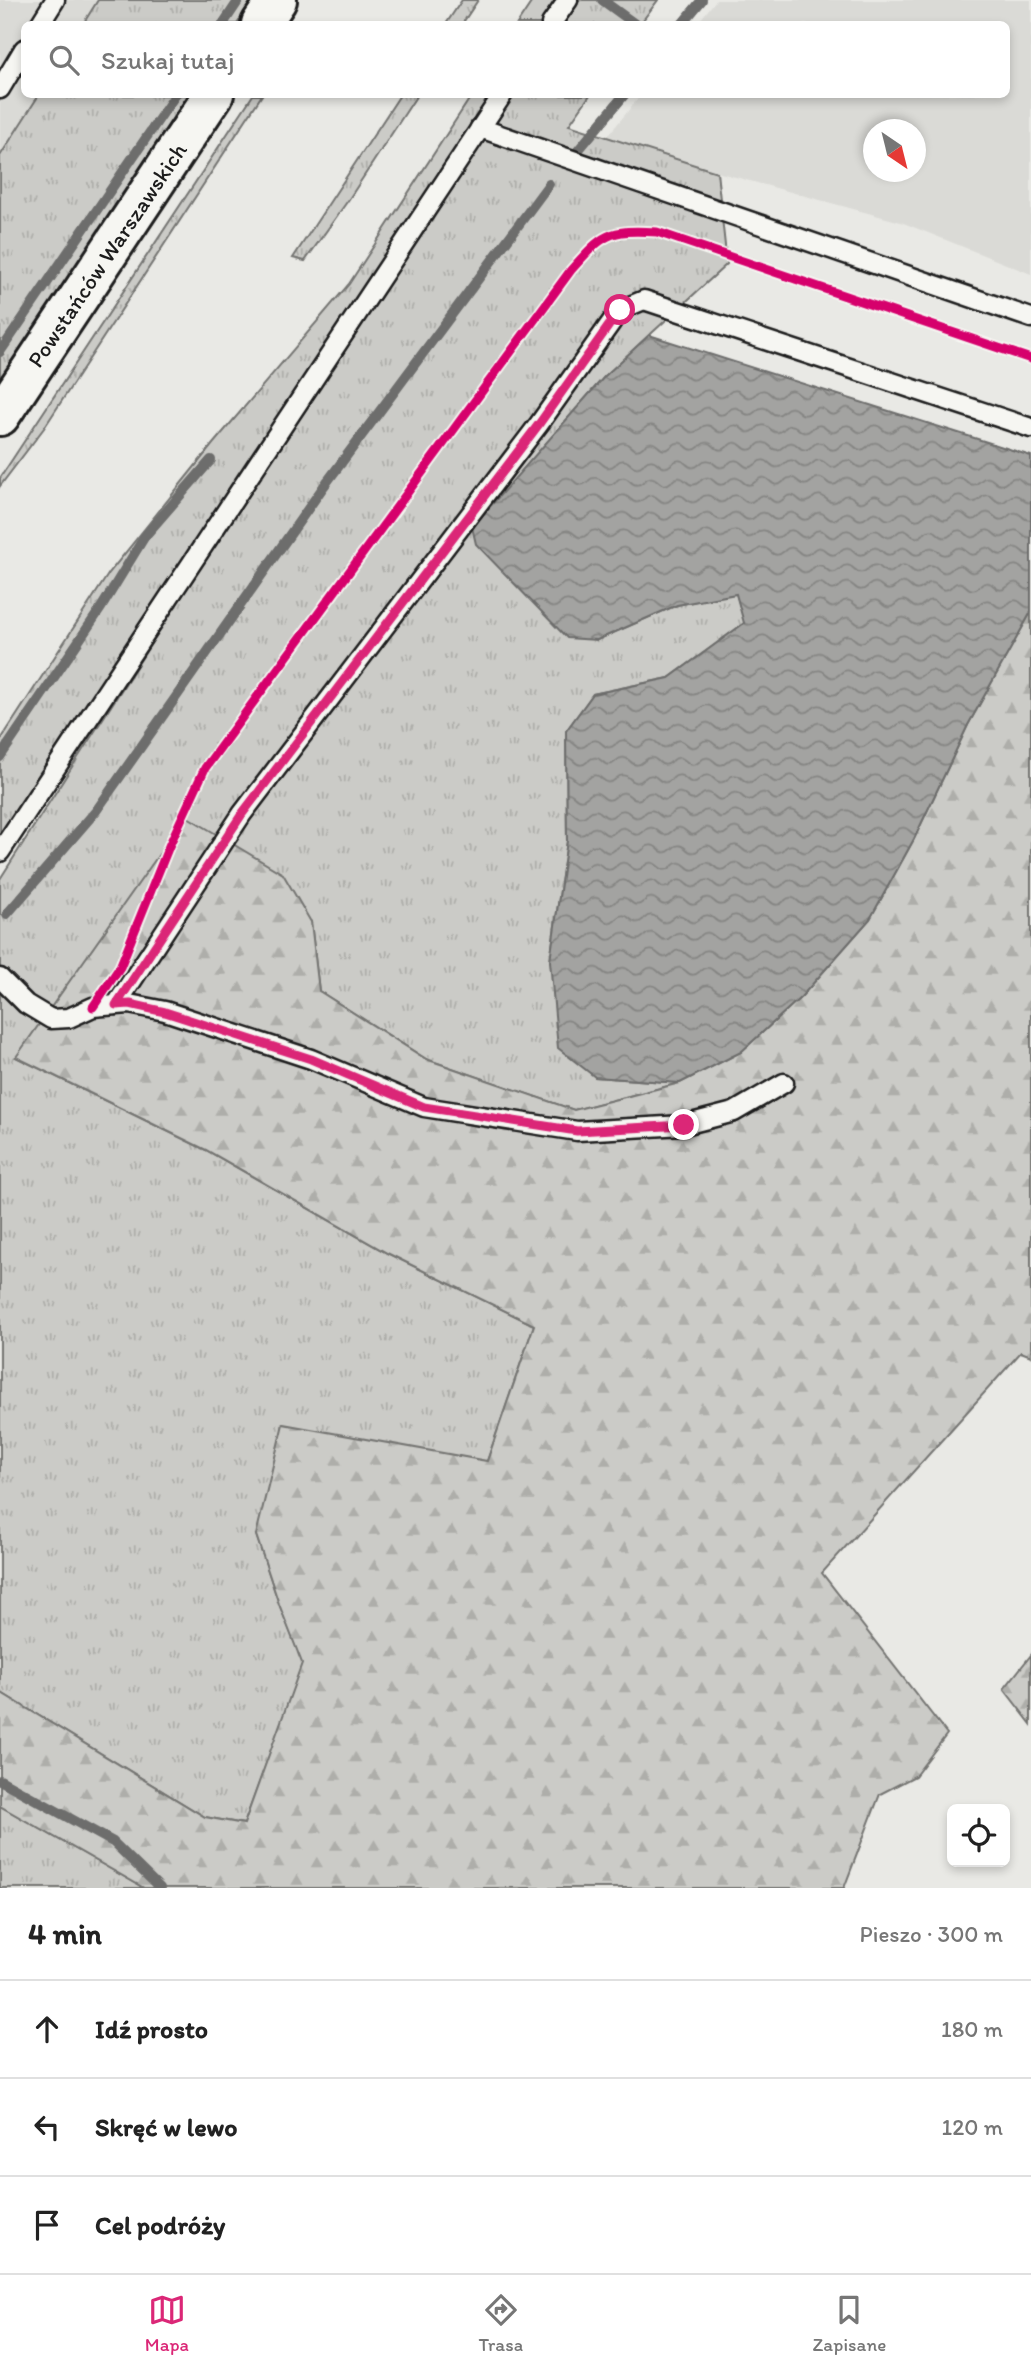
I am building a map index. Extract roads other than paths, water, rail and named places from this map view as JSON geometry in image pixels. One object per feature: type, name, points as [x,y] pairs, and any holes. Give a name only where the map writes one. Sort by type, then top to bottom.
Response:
[{"type":"main road","points":[[263,21],[277,0]]},
{"type":"main road","name":"Powstańców Warszawskich","points":[[0,416],[211,98]]},
{"type":"lane","points":[[42,21],[55,0]]},
{"type":"lane","points":[[553,21],[568,0]]},
{"type":"lane","points":[[0,89],[21,54]]},
{"type":"lane","points":[[0,852],[500,98]]},
{"type":"lane","points":[[480,128],[1031,318]]},
{"type":"lane","points":[[116,1005],[242,814],[539,424],[620,310],[645,300],[1031,428]]},
{"type":"lane","points":[[0,978],[26,1004],[51,1019],[69,1018],[93,1007],[130,1004],[165,1012],[298,1055],[424,1107],[577,1131],[684,1125],[734,1112],[784,1083]]},
{"type":"water","points":[[649,335],[1031,456],[1031,612],[968,725],[914,839],[870,919],[801,997],[741,1052],[680,1083],[595,1077],[558,1048],[550,961],[567,841],[566,731],[593,694],[669,678],[744,623],[736,594],[677,605],[597,640],[567,638],[476,544],[472,527],[605,376]]},
{"type":"waterway","points":[[225,21],[239,0]]},
{"type":"waterway","points":[[602,0],[631,21]]},
{"type":"waterway","points":[[684,21],[702,0]]},
{"type":"waterway","points":[[0,352],[173,98]]},
{"type":"waterway","points":[[576,153],[622,98]]},
{"type":"waterway","points":[[7,914],[96,811],[324,486],[549,184]]},
{"type":"waterway","points":[[0,757],[101,608],[145,536],[211,460]]},
{"type":"waterway","points":[[0,1780],[113,1842],[160,1888]]}]
